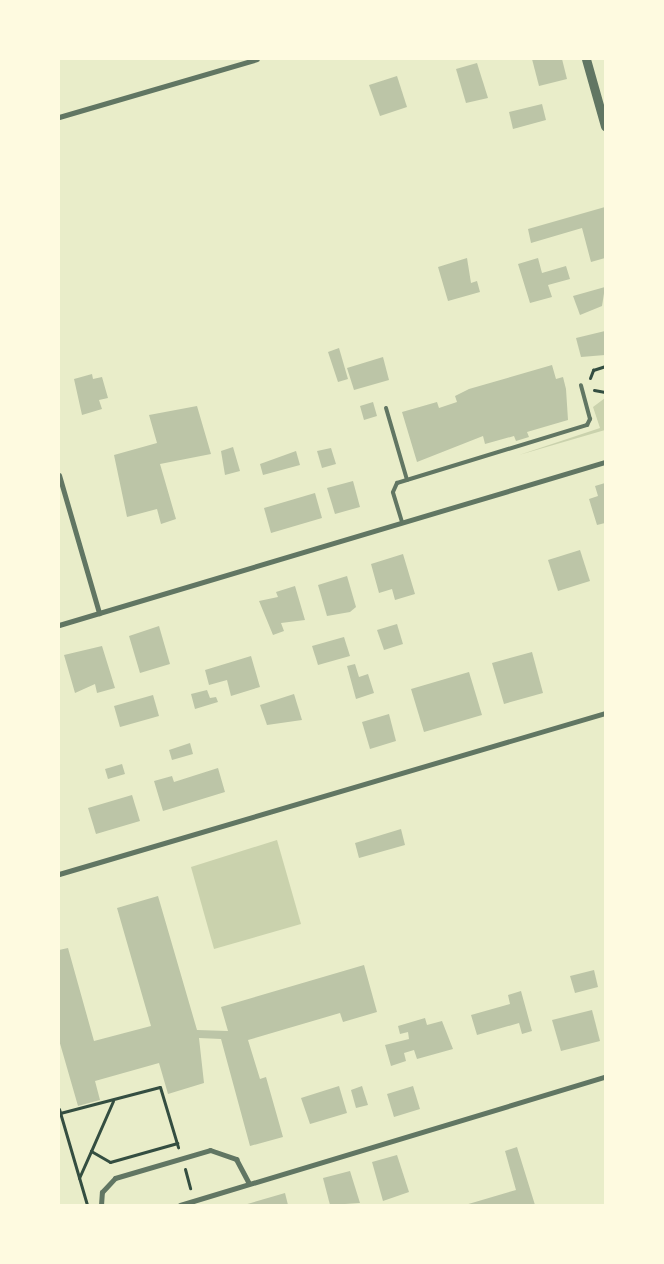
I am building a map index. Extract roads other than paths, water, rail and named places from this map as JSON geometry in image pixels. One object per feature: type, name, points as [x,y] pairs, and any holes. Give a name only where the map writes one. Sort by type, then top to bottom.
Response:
[{"type":"street","points":[[59,117],[257,59]]},
{"type":"street","points":[[586,59],[605,126]]},
{"type":"street","points":[[59,625],[605,462]]},
{"type":"street","points":[[59,475],[99,613]]},
{"type":"street","points":[[59,874],[605,713]]},
{"type":"street","points":[[180,1205],[248,1182],[605,1077]]},
{"type":"street","points":[[101,1205],[102,1192],[114,1178],[210,1150],[224,1152],[240,1164],[248,1182]]},
{"type":"lane","points":[[402,522],[393,489],[407,480],[584,427],[590,419],[581,385]]},
{"type":"lane","points":[[386,408],[407,480]]}]
